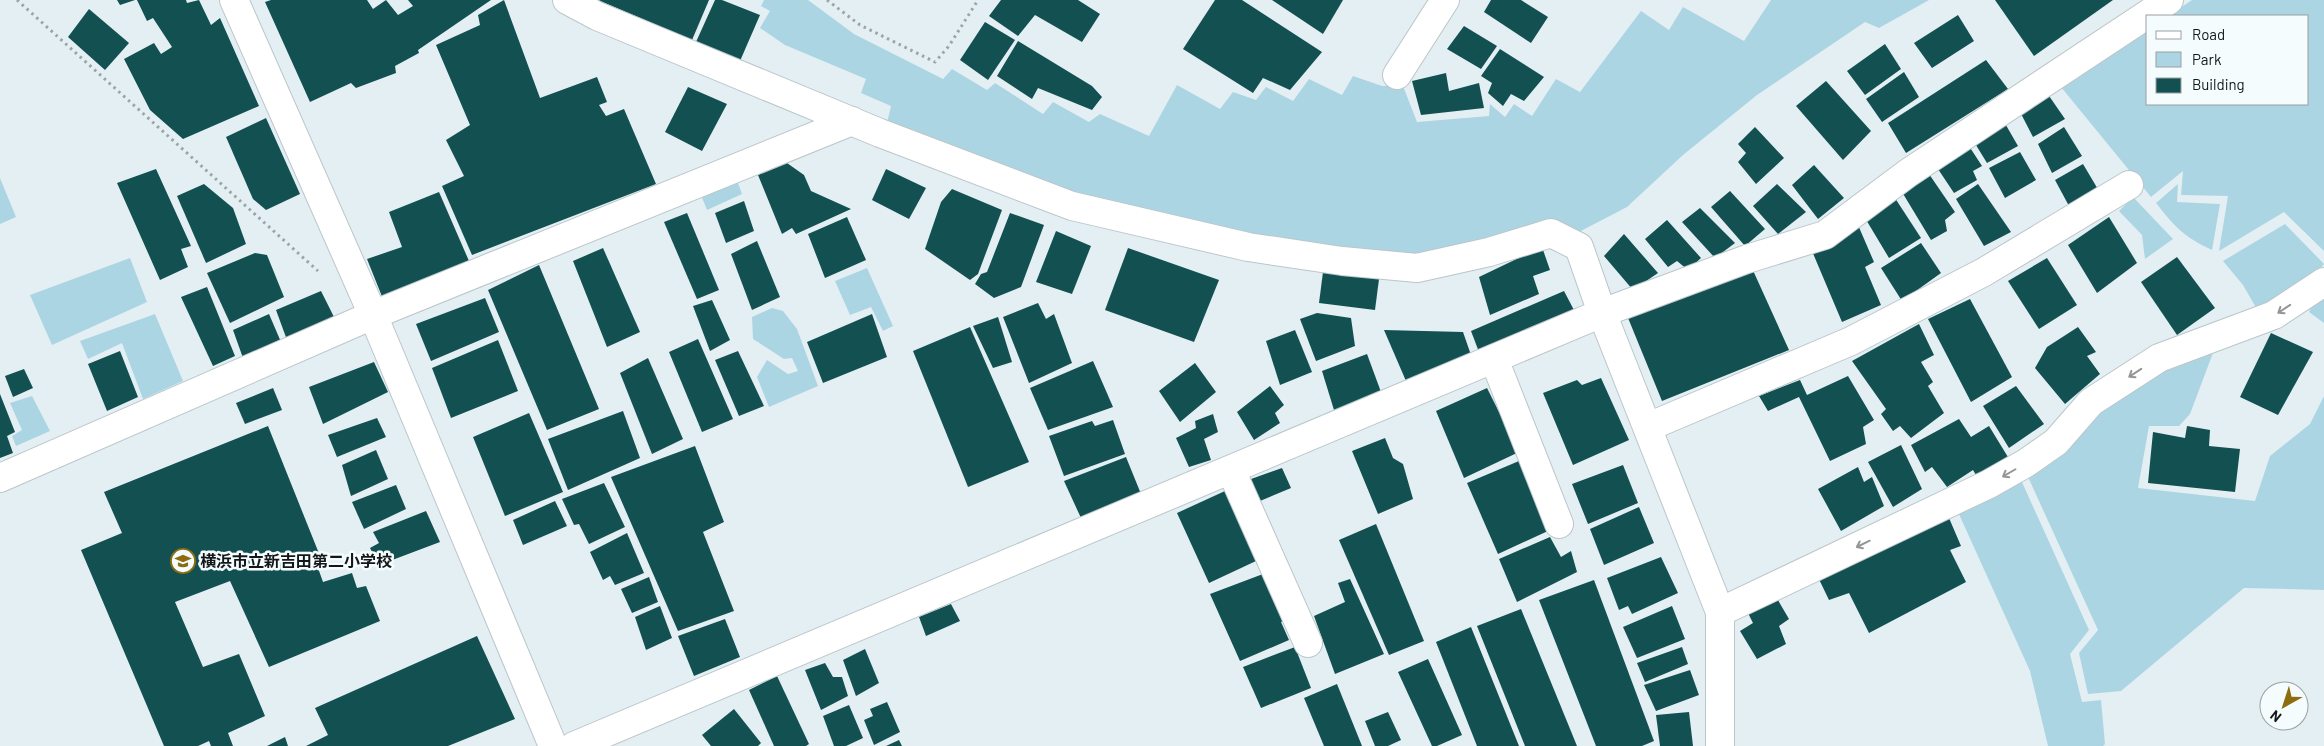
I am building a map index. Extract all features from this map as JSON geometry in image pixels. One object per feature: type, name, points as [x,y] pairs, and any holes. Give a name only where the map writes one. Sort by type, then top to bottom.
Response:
[{"type":"street","points":[[234,0],[373,315],[553,746]]},
{"type":"street","points":[[567,0],[597,16],[852,121],[1072,206],[1248,247],[1342,261],[1417,268],[1488,252],[1551,233],[1579,247],[1602,313],[1720,612],[1720,746]]},
{"type":"street","points":[[1396,75],[1445,0]]},
{"type":"street","points":[[2146,15],[2169,0]]},
{"type":"street","points":[[574,746],[1602,313],[1747,259],[1825,235],[1908,173],[2146,15]]},
{"type":"street","points":[[0,478],[373,315],[852,121]]},
{"type":"street","points":[[1648,427],[1851,341],[1984,272],[2128,185]]},
{"type":"street","points":[[1720,612],[1989,484],[2026,463],[2056,442],[2091,402],[2159,358],[2274,315],[2324,282]]},
{"type":"street","points":[[1494,359],[1559,524]]},
{"type":"street","points":[[1231,470],[1308,642]]},
{"type":"path","points":[[17,0],[321,274]]},
{"type":"path","points":[[827,0],[860,24],[935,62],[949,46],[978,0]]},
{"type":"green space","points":[[764,0],[808,0],[854,34],[943,79],[952,69],[987,90],[995,83],[1043,114],[1053,102],[1089,122],[1100,114],[1149,136],[1177,85],[1220,109],[1233,92],[1256,100],[1266,87],[1293,101],[1309,79],[1342,95],[1353,76],[1382,86],[1403,86],[1417,122],[1489,116],[1490,104],[1505,117],[1514,104],[1532,116],[1556,79],[1580,92],[1641,11],[1669,30],[1683,7],[1744,41],[1771,0],[1929,0],[1879,28],[1865,22],[1757,95],[1683,155],[1627,207],[1577,233],[1417,259],[1247,238],[1060,193],[886,127],[891,106],[861,93],[866,79],[785,45],[760,28],[770,11],[761,6]]},
{"type":"green space","points":[[2192,0],[2324,0],[2324,251],[2284,212],[2219,251],[2228,196],[2181,195],[2183,171],[2151,197],[2061,87],[2146,31],[2146,105],[2309,105],[2309,15],[2170,15]]},
{"type":"green space","points":[[0,178],[16,217],[0,224]]},
{"type":"green space","points":[[737,180],[742,194],[707,210],[701,195]]},
{"type":"green space","points":[[2178,184],[2177,202],[2220,204],[2212,250],[2194,241],[2181,231],[2156,203]]},
{"type":"green space","points":[[2133,197],[2173,239],[2145,259],[2142,235],[2119,211]]},
{"type":"green space","points":[[2285,224],[2324,264],[2315,275],[2258,311],[2243,285],[2223,261]]},
{"type":"green space","points":[[130,258],[147,302],[52,345],[30,295]]},
{"type":"green space","points":[[867,268],[893,326],[883,331],[871,307],[850,315],[835,281]]},
{"type":"green space","points":[[2324,277],[2324,323],[2309,312]]},
{"type":"green space","points":[[772,308],[783,311],[797,329],[818,386],[769,407],[757,377],[767,360],[788,374],[798,371],[792,358],[784,359],[753,339],[752,317]]},
{"type":"green space","points":[[155,314],[183,381],[143,399],[122,343],[88,359],[80,341]]},
{"type":"green space","points":[[2216,345],[2190,414],[2179,426],[2149,426],[2138,488],[2255,501],[2270,456],[2310,424],[2324,396],[2324,590],[2244,588],[2121,691],[2088,694],[2079,653],[2098,630],[2028,477],[2118,396],[2167,364]]},
{"type":"green space","points":[[32,396],[50,431],[16,446],[12,436],[22,430],[10,403]]},
{"type":"green space","points":[[2021,480],[2089,630],[2070,654],[2082,702],[2101,700],[2105,744],[2103,746],[2048,746],[2030,671],[1958,512]]},
{"type":"building","points":[[117,0],[135,0],[120,5]]},
{"type":"building","points":[[137,0],[186,0],[187,3],[199,0],[211,25],[220,18],[259,106],[183,139],[150,110],[124,59],[154,43],[161,54],[172,47],[153,18],[147,21]]},
{"type":"building","points":[[271,0],[367,0],[373,9],[386,0],[398,15],[413,6],[408,0],[491,0],[418,50],[419,53],[395,66],[396,73],[356,88],[351,83],[310,102],[265,2]]},
{"type":"building","points":[[504,0],[540,98],[597,77],[607,102],[599,105],[606,116],[624,109],[656,184],[472,255],[442,186],[464,176],[446,140],[470,125],[436,45],[480,25],[478,15]]},
{"type":"building","points":[[598,0],[709,0],[692,40]]},
{"type":"building","points":[[715,0],[722,0],[760,15],[740,61],[696,42]]},
{"type":"building","points":[[1001,0],[1078,0],[1100,14],[1082,42],[1035,15],[1018,36],[989,16]]},
{"type":"building","points":[[1215,0],[1242,0],[1322,52],[1290,90],[1263,78],[1253,93],[1183,49]]},
{"type":"building","points":[[1272,0],[1343,0],[1323,34]]},
{"type":"building","points":[[1491,0],[1521,0],[1548,17],[1531,43],[1484,12]]},
{"type":"building","points":[[1995,0],[2113,0],[2034,56]]},
{"type":"building","points":[[89,9],[129,43],[105,70],[68,37]]},
{"type":"building","points":[[1958,15],[1974,41],[1932,68],[1914,43]]},
{"type":"building","points":[[985,22],[1015,40],[988,80],[960,60]]},
{"type":"building","points":[[1464,26],[1497,46],[1481,69],[1447,49]]},
{"type":"building","points":[[1018,41],[1092,86],[1102,97],[1092,110],[1038,88],[1032,99],[997,76]]},
{"type":"building","points":[[1885,44],[1901,69],[1865,95],[1847,71]]},
{"type":"building","points":[[1500,49],[1544,77],[1524,101],[1511,94],[1503,106],[1488,93],[1492,83],[1481,76]]},
{"type":"building","points":[[1986,60],[2008,89],[1906,153],[1888,123]]},
{"type":"building","points":[[1904,72],[1919,97],[1882,122],[1866,99]]},
{"type":"building","points":[[1446,73],[1449,91],[1479,83],[1484,108],[1421,115],[1412,81]]},
{"type":"building","points":[[1826,81],[1871,131],[1843,160],[1796,106]]},
{"type":"building","points":[[688,87],[727,104],[702,151],[665,132]]},
{"type":"building","points":[[2047,93],[2065,119],[2033,137],[2017,106]]},
{"type":"building","points":[[266,118],[300,194],[266,210],[253,199],[226,137]]},
{"type":"building","points":[[2003,120],[2018,146],[1987,163],[1971,137]]},
{"type":"building","points":[[1755,127],[1784,158],[1756,184],[1738,162],[1746,153],[1738,144]]},
{"type":"building","points":[[2064,127],[2082,156],[2052,173],[2038,144]]},
{"type":"building","points":[[1967,143],[1982,166],[1973,171],[1977,180],[1954,193],[1934,163]]},
{"type":"building","points":[[2020,152],[2036,180],[2005,198],[1989,168]]},
{"type":"building","points":[[787,163],[804,175],[811,191],[851,209],[796,234],[792,228],[782,234],[758,175]]},
{"type":"building","points":[[2083,164],[2099,191],[2069,206],[2055,180]]},
{"type":"building","points":[[1814,165],[1844,198],[1818,219],[1792,185]]},
{"type":"building","points":[[156,169],[191,246],[181,249],[188,267],[160,280],[117,183]]},
{"type":"building","points":[[886,169],[926,188],[909,219],[872,200]]},
{"type":"building","points":[[1929,174],[1955,212],[1945,220],[1947,231],[1931,240],[1902,192]]},
{"type":"building","points":[[204,184],[233,208],[246,244],[206,263],[177,196]]},
{"type":"building","points":[[1777,184],[1806,212],[1778,234],[1753,206]]},
{"type":"building","points":[[1978,184],[2011,232],[1984,246],[1956,199]]},
{"type":"building","points":[[952,189],[1002,210],[978,274],[970,280],[925,249],[941,202]]},
{"type":"building","points":[[1730,191],[1765,229],[1745,246],[1711,207]]},
{"type":"building","points":[[439,192],[469,261],[383,299],[367,259],[402,247],[389,212]]},
{"type":"building","points":[[1893,195],[1921,238],[1889,258],[1865,218]]},
{"type":"building","points":[[744,201],[754,231],[726,243],[715,213]]},
{"type":"building","points":[[1700,208],[1735,243],[1715,258],[1682,222]]},
{"type":"building","points":[[687,213],[719,290],[697,299],[664,222]]},
{"type":"building","points":[[1010,213],[1044,225],[1021,287],[994,298],[975,284],[981,274],[987,272]]},
{"type":"building","points":[[847,217],[866,260],[825,278],[808,234]]},
{"type":"building","points":[[2109,217],[2137,263],[2097,293],[2068,245]]},
{"type":"building","points":[[1667,220],[1701,258],[1688,270],[1677,261],[1668,267],[1645,239]]},
{"type":"building","points":[[1858,225],[1874,262],[1865,267],[1881,305],[1842,322],[1812,251]]},
{"type":"building","points":[[1056,231],[1091,246],[1072,294],[1036,282]]},
{"type":"building","points":[[1624,234],[1658,273],[1633,290],[1604,256]]},
{"type":"building","points":[[757,241],[780,297],[752,310],[731,254]]},
{"type":"building","points":[[1921,243],[1941,273],[1902,301],[1881,268]]},
{"type":"building","points":[[1542,247],[1550,270],[1533,276],[1539,294],[1490,315],[1479,277]]},
{"type":"building","points":[[603,248],[640,332],[607,347],[573,261]]},
{"type":"building","points":[[1128,248],[1219,280],[1194,342],[1105,310]]},
{"type":"building","points":[[255,253],[267,255],[284,297],[230,323],[207,273]]},
{"type":"building","points":[[2177,257],[2215,308],[2177,335],[2141,282]]},
{"type":"building","points":[[2047,258],[2077,305],[2039,329],[2008,281]]},
{"type":"building","points":[[539,265],[599,409],[547,430],[488,290]]},
{"type":"building","points":[[1751,266],[1789,350],[1662,401],[1626,313]]},
{"type":"building","points":[[1323,272],[1379,279],[1375,310],[1319,303]]},
{"type":"building","points":[[207,287],[235,356],[213,366],[181,297]]},
{"type":"building","points":[[321,291],[335,319],[287,340],[276,310]]},
{"type":"building","points":[[1564,291],[1575,312],[1479,352],[1471,331]]},
{"type":"building","points":[[485,298],[499,332],[431,361],[416,324]]},
{"type":"building","points":[[1970,299],[2012,377],[1971,402],[1928,319]]},
{"type":"building","points":[[712,300],[730,340],[710,351],[693,306]]},
{"type":"building","points":[[1038,303],[1046,319],[1054,314],[1072,363],[1029,383],[1003,317]]},
{"type":"building","points":[[1317,313],[1351,318],[1355,346],[1316,361],[1300,319]]},
{"type":"building","points":[[269,314],[281,342],[243,358],[233,330]]},
{"type":"building","points":[[872,314],[887,357],[823,383],[807,342]]},
{"type":"building","points":[[998,317],[1012,362],[993,368],[973,326]]},
{"type":"building","points":[[1919,324],[1934,355],[1921,362],[1933,382],[1928,386],[1944,413],[1911,438],[1900,426],[1893,431],[1881,414],[1886,409],[1852,361]]},
{"type":"building","points":[[970,327],[1029,462],[968,487],[913,351]]},
{"type":"building","points":[[2078,327],[2096,352],[2087,356],[2100,374],[2065,404],[2035,368],[2047,347]]},
{"type":"building","points":[[1295,330],[1312,372],[1280,385],[1266,341]]},
{"type":"building","points":[[1384,330],[1463,332],[1471,355],[1406,381]]},
{"type":"building","points":[[2271,333],[2313,352],[2278,415],[2240,397]]},
{"type":"building","points":[[698,339],[733,419],[702,432],[669,352]]},
{"type":"building","points":[[498,340],[518,391],[451,418],[432,368]]},
{"type":"building","points":[[120,351],[138,397],[107,411],[88,364]]},
{"type":"building","points":[[738,351],[764,406],[739,416],[715,360]]},
{"type":"building","points":[[1367,354],[1381,392],[1334,410],[1322,371]]},
{"type":"building","points":[[648,358],[683,439],[652,454],[620,373]]},
{"type":"building","points":[[1093,361],[1113,407],[1048,430],[1030,388]]},
{"type":"building","points":[[374,362],[388,392],[323,424],[309,387]]},
{"type":"building","points":[[1195,363],[1216,392],[1180,422],[1159,391]]},
{"type":"building","points":[[24,369],[33,388],[13,397],[5,376]]},
{"type":"building","points":[[1848,376],[1874,420],[1863,427],[1866,444],[1830,461],[1799,397],[1768,411],[1759,396],[1800,380],[1807,395]]},
{"type":"building","points":[[1601,378],[1629,440],[1573,465],[1543,393],[1577,380],[1582,385]]},
{"type":"building","points":[[1270,386],[1284,405],[1275,413],[1280,423],[1254,440],[1237,412]]},
{"type":"building","points":[[2016,386],[2044,424],[2009,448],[1983,406]]},
{"type":"building","points":[[273,388],[282,410],[245,424],[236,403]]},
{"type":"building","points":[[1487,388],[1519,452],[1464,478],[1436,411]]},
{"type":"building","points":[[0,394],[15,432],[7,436],[13,453],[0,458]]},
{"type":"building","points":[[623,411],[640,458],[568,490],[548,439]]},
{"type":"building","points":[[529,413],[563,492],[505,516],[473,437]]},
{"type":"building","points":[[1213,414],[1218,432],[1204,439],[1211,460],[1189,467],[1176,438],[1196,428],[1195,421]]},
{"type":"building","points":[[377,418],[386,437],[337,457],[328,435]]},
{"type":"building","points":[[1959,419],[1971,437],[1989,426],[2011,462],[1979,480],[1973,470],[1947,487],[1932,467],[1925,472],[1911,445]]},
{"type":"building","points":[[1113,420],[1125,454],[1064,476],[1049,436],[1092,421],[1095,426]]},
{"type":"building","points":[[268,426],[324,566],[318,568],[323,582],[352,573],[357,588],[366,586],[380,621],[269,667],[230,581],[175,602],[203,667],[239,654],[265,716],[228,733],[233,746],[211,746],[209,741],[198,746],[164,746],[81,550],[122,533],[104,492]]},
{"type":"building","points":[[2187,426],[2210,430],[2209,446],[2240,449],[2235,492],[2148,483],[2153,432],[2185,438]]},
{"type":"building","points":[[1385,438],[1393,458],[1403,464],[1413,499],[1378,514],[1352,451]]},
{"type":"building","points":[[1901,445],[1922,489],[1893,507],[1868,462]]},
{"type":"building","points":[[695,446],[724,522],[703,532],[734,611],[678,631],[611,477]]},
{"type":"building","points":[[376,450],[388,479],[351,496],[342,465]]},
{"type":"building","points":[[1126,457],[1141,494],[1081,518],[1064,481]]},
{"type":"building","points":[[1519,461],[1548,531],[1498,554],[1467,483]]},
{"type":"building","points":[[1623,465],[1638,503],[1588,524],[1572,484]]},
{"type":"building","points":[[1858,467],[1864,482],[1872,477],[1884,506],[1841,531],[1818,489]]},
{"type":"building","points":[[1282,468],[1291,488],[1260,501],[1251,479]]},
{"type":"building","points":[[604,483],[625,527],[589,544],[579,524],[574,525],[562,499]]},
{"type":"building","points":[[396,485],[406,509],[364,529],[352,502]]},
{"type":"building","points":[[1225,491],[1256,561],[1209,583],[1177,513]]},
{"type":"building","points":[[555,501],[567,526],[523,545],[513,520]]},
{"type":"building","points":[[1639,507],[1654,543],[1604,565],[1590,529]]},
{"type":"building","points":[[426,511],[440,542],[379,565],[370,548],[379,543],[373,532]]},
{"type":"building","points":[[1949,518],[1961,546],[1950,550],[1966,582],[1869,633],[1849,593],[1829,600],[1816,573]]},
{"type":"building","points":[[1376,524],[1424,641],[1389,655],[1339,540]]},
{"type":"building","points":[[627,533],[644,573],[615,585],[610,576],[603,580],[590,552]]},
{"type":"building","points":[[1550,537],[1561,557],[1571,551],[1577,572],[1517,602],[1499,559]]},
{"type":"building","points":[[1661,557],[1678,593],[1632,614],[1628,606],[1619,610],[1607,578]]},
{"type":"building","points":[[1263,574],[1285,620],[1281,622],[1289,640],[1240,661],[1210,594]]},
{"type":"building","points":[[649,577],[658,602],[632,613],[621,589]]},
{"type":"building","points":[[1350,579],[1384,654],[1335,674],[1314,616],[1345,602],[1338,583]]},
{"type":"building","points":[[1594,580],[1654,741],[1642,746],[1596,746],[1539,600]]},
{"type":"building","points":[[1775,595],[1789,619],[1779,626],[1786,644],[1757,659],[1740,631],[1753,623],[1746,609]]},
{"type":"building","points":[[951,604],[960,621],[926,636],[919,617]]},
{"type":"building","points":[[660,606],[672,638],[646,650],[635,617]]},
{"type":"building","points":[[1672,606],[1685,639],[1637,658],[1623,627]]},
{"type":"building","points":[[1521,609],[1577,746],[1525,746],[1477,626]]},
{"type":"building","points":[[725,619],[740,657],[694,676],[678,636]]},
{"type":"building","points":[[1471,627],[1519,746],[1477,746],[1436,642]]},
{"type":"building","points":[[477,636],[515,719],[448,746],[306,746],[328,735],[315,708]]},
{"type":"building","points":[[1295,647],[1311,688],[1261,708],[1243,667]]},
{"type":"building","points":[[1682,647],[1688,664],[1645,682],[1637,663]]},
{"type":"building","points":[[865,649],[879,683],[856,696],[843,660]]},
{"type":"building","points":[[1428,659],[1462,735],[1437,746],[1432,746],[1398,672]]},
{"type":"building","points":[[825,663],[833,677],[842,677],[848,696],[821,710],[805,670]]},
{"type":"building","points":[[1690,670],[1699,695],[1656,711],[1644,685]]},
{"type":"building","points":[[777,676],[809,744],[806,746],[774,746],[749,690]]},
{"type":"building","points":[[1337,684],[1362,746],[1324,746],[1304,698]]},
{"type":"building","points":[[887,702],[900,732],[874,745],[864,720],[873,716],[870,709]]},
{"type":"building","points":[[849,705],[863,738],[846,746],[834,746],[823,716]]},
{"type":"building","points":[[734,709],[761,743],[758,746],[711,746],[702,735]]},
{"type":"building","points":[[1388,712],[1401,740],[1388,746],[1375,746],[1365,721]]},
{"type":"building","points":[[1689,712],[1693,746],[1660,746],[1656,715]]},
{"type":"building","points":[[285,737],[288,746],[267,746]]},
{"type":"building","points":[[899,740],[902,746],[886,746]]},
{"type":"place","name":"横浜市立新吉田第二小学校","points":[[183,561]]}]
